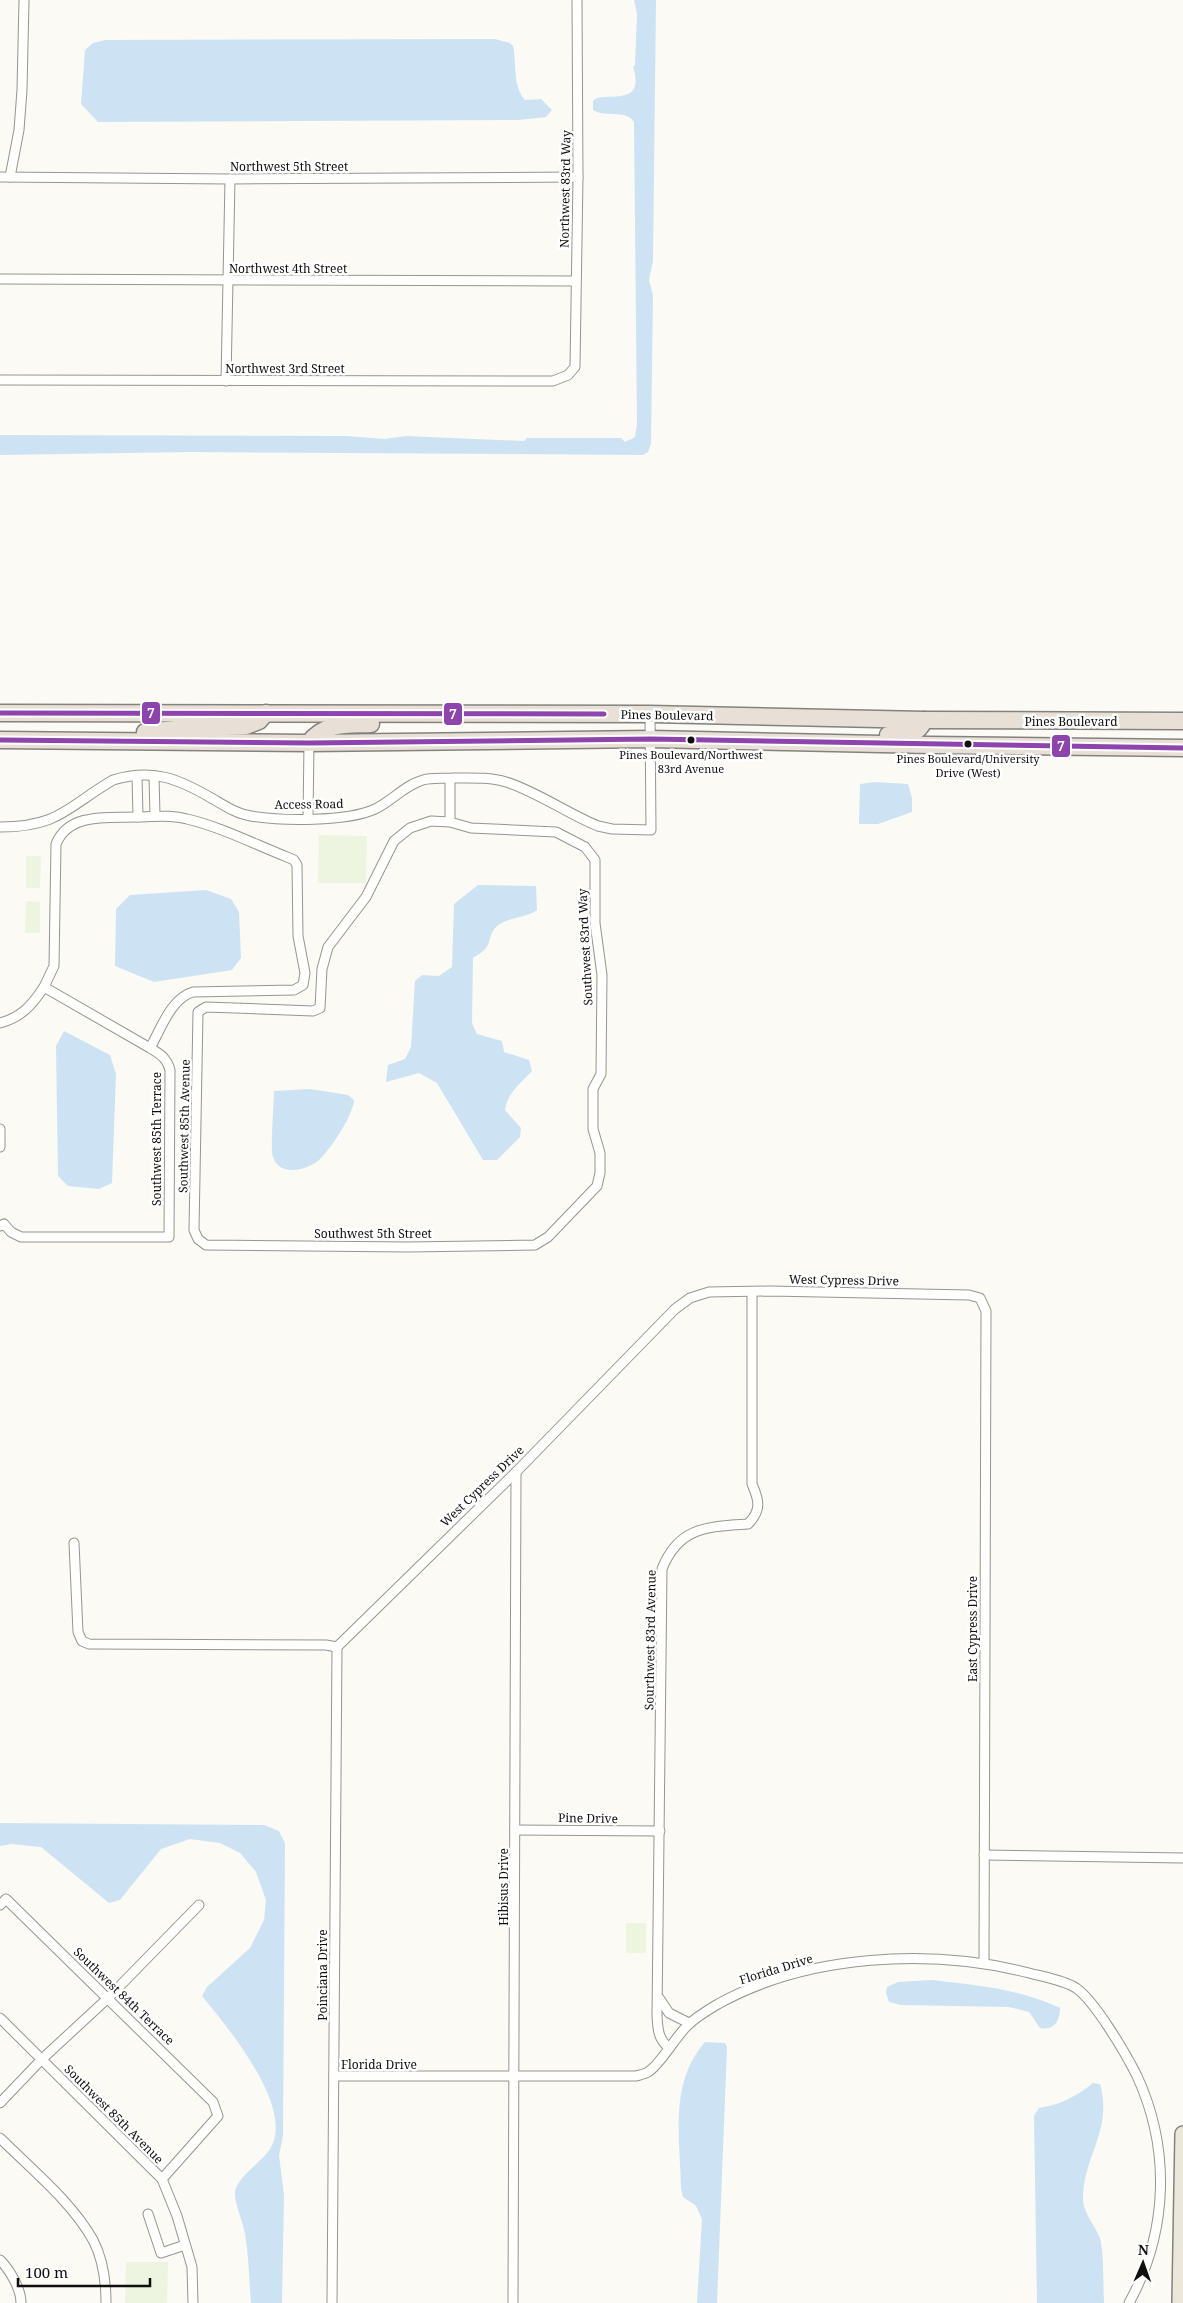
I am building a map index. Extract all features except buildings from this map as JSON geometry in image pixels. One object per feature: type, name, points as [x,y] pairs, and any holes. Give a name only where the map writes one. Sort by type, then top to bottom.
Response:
[{"type":"highway","name":"Pines Boulevard","points":[[0,713],[650,714],[970,721],[1183,721]]},
{"type":"highway","points":[[117,741],[133,734],[176,729],[246,726],[259,721],[266,713]]},
{"type":"highway","points":[[309,742],[320,732],[337,725],[447,720],[458,714]]},
{"type":"highway","points":[[813,743],[828,734],[898,735],[916,733],[921,729],[924,720]]},
{"type":"highway","points":[[929,745],[930,740],[937,732],[970,721]]},
{"type":"highway","name":"Pines Boulevard","points":[[0,740],[309,742],[651,740],[1183,748]]},
{"type":"main road","points":[[1180,2303],[1183,2134]]},
{"type":"street","points":[[10,177],[19,130],[24,0]]},
{"type":"street","name":"Northwest 83rd Way","points":[[568,375],[575,367],[578,177],[577,0]]},
{"type":"street","name":"Northwest 5th Street","points":[[0,177],[230,179],[578,177]]},
{"type":"street","points":[[226,381],[230,179]]},
{"type":"street","name":"Northwest 4th Street","points":[[0,280],[576,281]]},
{"type":"street","name":"Northwest 3rd Street","points":[[0,380],[553,381],[568,375]]},
{"type":"street","points":[[650,714],[651,740]]},
{"type":"street","name":"Access Road","points":[[0,827],[28,826],[52,820],[113,780],[137,776],[154,776],[169,777],[185,783],[234,811],[250,816],[308,818],[357,815],[375,809],[423,780],[481,778],[506,782],[598,826],[612,829],[651,830],[651,740]]},
{"type":"street","points":[[308,818],[309,742]]},
{"type":"street","points":[[137,776],[138,817]]},
{"type":"street","points":[[154,776],[155,816]]},
{"type":"street","points":[[450,778],[450,822]]},
{"type":"street","points":[[0,1022],[21,1014],[31,1006],[44,987],[54,966],[56,844],[59,836],[77,822],[96,816],[176,817],[194,821],[294,860],[297,870],[299,949],[305,973],[303,985],[294,990],[193,992],[185,995],[176,1002],[150,1048]]},
{"type":"street","name":"Southwest 85th Avenue","points":[[198,1239],[194,1230],[198,1012],[206,1007],[313,1011],[320,1008],[322,969],[328,947],[366,897],[394,841],[410,828],[431,821],[450,822]]},
{"type":"street","name":"Southwest 83rd Way","points":[[450,822],[471,828],[556,832],[585,847],[595,860],[594,923],[602,975],[601,1074],[593,1089],[594,1129],[600,1153],[600,1173],[597,1186],[548,1237]]},
{"type":"street","name":"Southwest 85th Terrace","points":[[1,1222],[11,1232],[21,1237],[169,1237],[170,1070],[168,1062],[150,1048],[44,987]]},
{"type":"street","points":[[0,1129],[0,1147]]},
{"type":"street","name":"Southwest 5th Street","points":[[198,1239],[206,1245],[408,1247],[535,1245],[548,1237]]},
{"type":"street","name":"West Cypress Drive","points":[[337,1647],[516,1472],[676,1309],[690,1298],[700,1294],[752,1292],[969,1295],[980,1298]]},
{"type":"street","name":"Sourthwest 83rd Avenue","points":[[668,2047],[662,2041],[658,2032],[662,1569],[673,1549],[680,1541],[696,1530],[717,1525],[748,1524],[755,1517],[758,1508],[757,1495],[752,1484],[752,1292]]},
{"type":"street","name":"East Cypress Drive","points":[[980,1298],[986,1310],[984,1962]]},
{"type":"street","name":"Hibisus Drive","points":[[513,2303],[516,1472]]},
{"type":"street","points":[[74,1543],[78,1632],[82,1641],[89,1644],[326,1645],[337,1647]]},
{"type":"street","name":"Poinciana Drive","points":[[332,2303],[337,1647]]},
{"type":"street","name":"Pine Drive","points":[[515,1830],[660,1831]]},
{"type":"street","points":[[984,1855],[1183,1858]]},
{"type":"street","name":"Southwest 84th Terrace","points":[[3,1902],[108,1998],[213,2102],[218,2116],[162,2179]]},
{"type":"street","points":[[0,2103],[41,2060],[108,1998],[199,1905]]},
{"type":"street","name":"Florida Drive","points":[[334,2076],[636,2076],[648,2072],[689,2023],[717,2005],[754,1987],[781,1978],[831,1966],[883,1959],[922,1958],[984,1962],[1065,1983],[1076,1988],[1094,2008],[1118,2042],[1144,2093],[1156,2127],[1161,2161],[1161,2194],[1153,2242],[1141,2281],[1129,2303]]},
{"type":"street","points":[[658,1995],[663,2007],[669,2013],[689,2023]]},
{"type":"street","name":"Southwest 85th Avenue","points":[[0,2018],[162,2179],[192,2268],[193,2303]]},
{"type":"street","points":[[0,2138],[75,2213],[93,2241],[102,2264],[106,2303]]},
{"type":"street","points":[[148,2214],[161,2253],[185,2245]]},
{"type":"street","points":[[0,2260],[6,2266],[21,2296],[21,2303]]},
{"type":"green space","points":[[319,835],[367,836],[366,883],[318,883]]},
{"type":"green space","points":[[26,856],[41,856],[40,888],[26,888]]},
{"type":"green space","points":[[26,901],[40,902],[40,933],[25,933]]},
{"type":"green space","points":[[626,1923],[646,1923],[646,1953],[626,1953]]},
{"type":"green space","points":[[126,2262],[168,2262],[167,2303],[125,2303]]},
{"type":"water","points":[[634,0],[656,0],[653,261],[649,280],[653,295],[651,444],[648,452],[643,455],[190,452],[0,455],[0,435],[346,436],[384,439],[406,436],[524,441],[527,438],[621,438],[625,442],[635,437],[637,424],[634,122],[626,116],[593,110],[593,101],[598,98],[629,94],[634,89],[636,80],[633,67],[635,65],[637,14]]},
{"type":"water","points":[[495,39],[510,43],[513,46],[518,88],[525,100],[541,99],[552,110],[546,117],[519,120],[98,122],[81,104],[85,50],[93,43],[105,40]]},
{"type":"water","points":[[875,782],[908,784],[912,798],[912,812],[878,824],[859,824],[860,784]]},
{"type":"water","points":[[478,885],[536,886],[537,910],[501,923],[492,932],[486,948],[473,958],[472,1023],[477,1034],[502,1041],[504,1052],[529,1060],[532,1071],[519,1084],[506,1104],[505,1110],[521,1128],[520,1137],[497,1160],[483,1160],[437,1083],[419,1073],[386,1082],[388,1065],[405,1059],[411,1047],[415,981],[422,975],[439,976],[452,967],[454,904]]},
{"type":"water","points":[[206,890],[231,899],[239,912],[241,958],[232,970],[154,982],[115,966],[116,909],[130,895]]},
{"type":"water","points":[[64,1031],[110,1055],[116,1074],[112,1183],[99,1189],[68,1186],[58,1176],[56,1046]]},
{"type":"water","points":[[310,1089],[348,1095],[354,1100],[353,1106],[337,1138],[322,1157],[304,1168],[289,1170],[282,1168],[277,1164],[272,1152],[274,1091]]},
{"type":"water","points":[[0,1823],[264,1825],[279,1831],[285,1843],[283,2136],[279,2155],[284,2195],[282,2303],[251,2303],[244,2229],[235,2193],[240,2181],[270,2149],[276,2132],[274,2112],[267,2091],[255,2069],[227,2027],[202,1996],[207,1987],[250,1948],[264,1920],[266,1900],[256,1872],[240,1853],[220,1843],[190,1839],[161,1849],[120,1900],[109,1903],[41,1847],[12,1844],[0,1846]]},
{"type":"water","points":[[932,1980],[998,1989],[1030,1996],[1060,2008],[1059,2017],[1055,2024],[1045,2029],[1040,2028],[1029,2012],[1009,2007],[901,2005],[889,2002],[886,1993],[887,1987],[898,1982]]},
{"type":"water","points":[[705,2042],[725,2043],[727,2047],[717,2303],[697,2303],[702,2219],[696,2206],[683,2197],[681,2188],[679,2111],[681,2093],[686,2075],[694,2058]]},
{"type":"water","points":[[1093,2083],[1100,2084],[1103,2115],[1087,2169],[1083,2199],[1085,2210],[1101,2242],[1104,2303],[1037,2303],[1034,2116],[1039,2108],[1054,2105],[1068,2099]]},
{"type":"transit line","name":"7","points":[[0,713],[604,714]]},
{"type":"transit line","name":"7","points":[[0,740],[309,743],[651,739],[1183,748]]},
{"type":"place","name":"Pines Boulevard/Northwest 83rd Avenue","points":[[691,740]]},
{"type":"place","name":"Pines Boulevard/University Drive (West)","points":[[968,744]]}]
